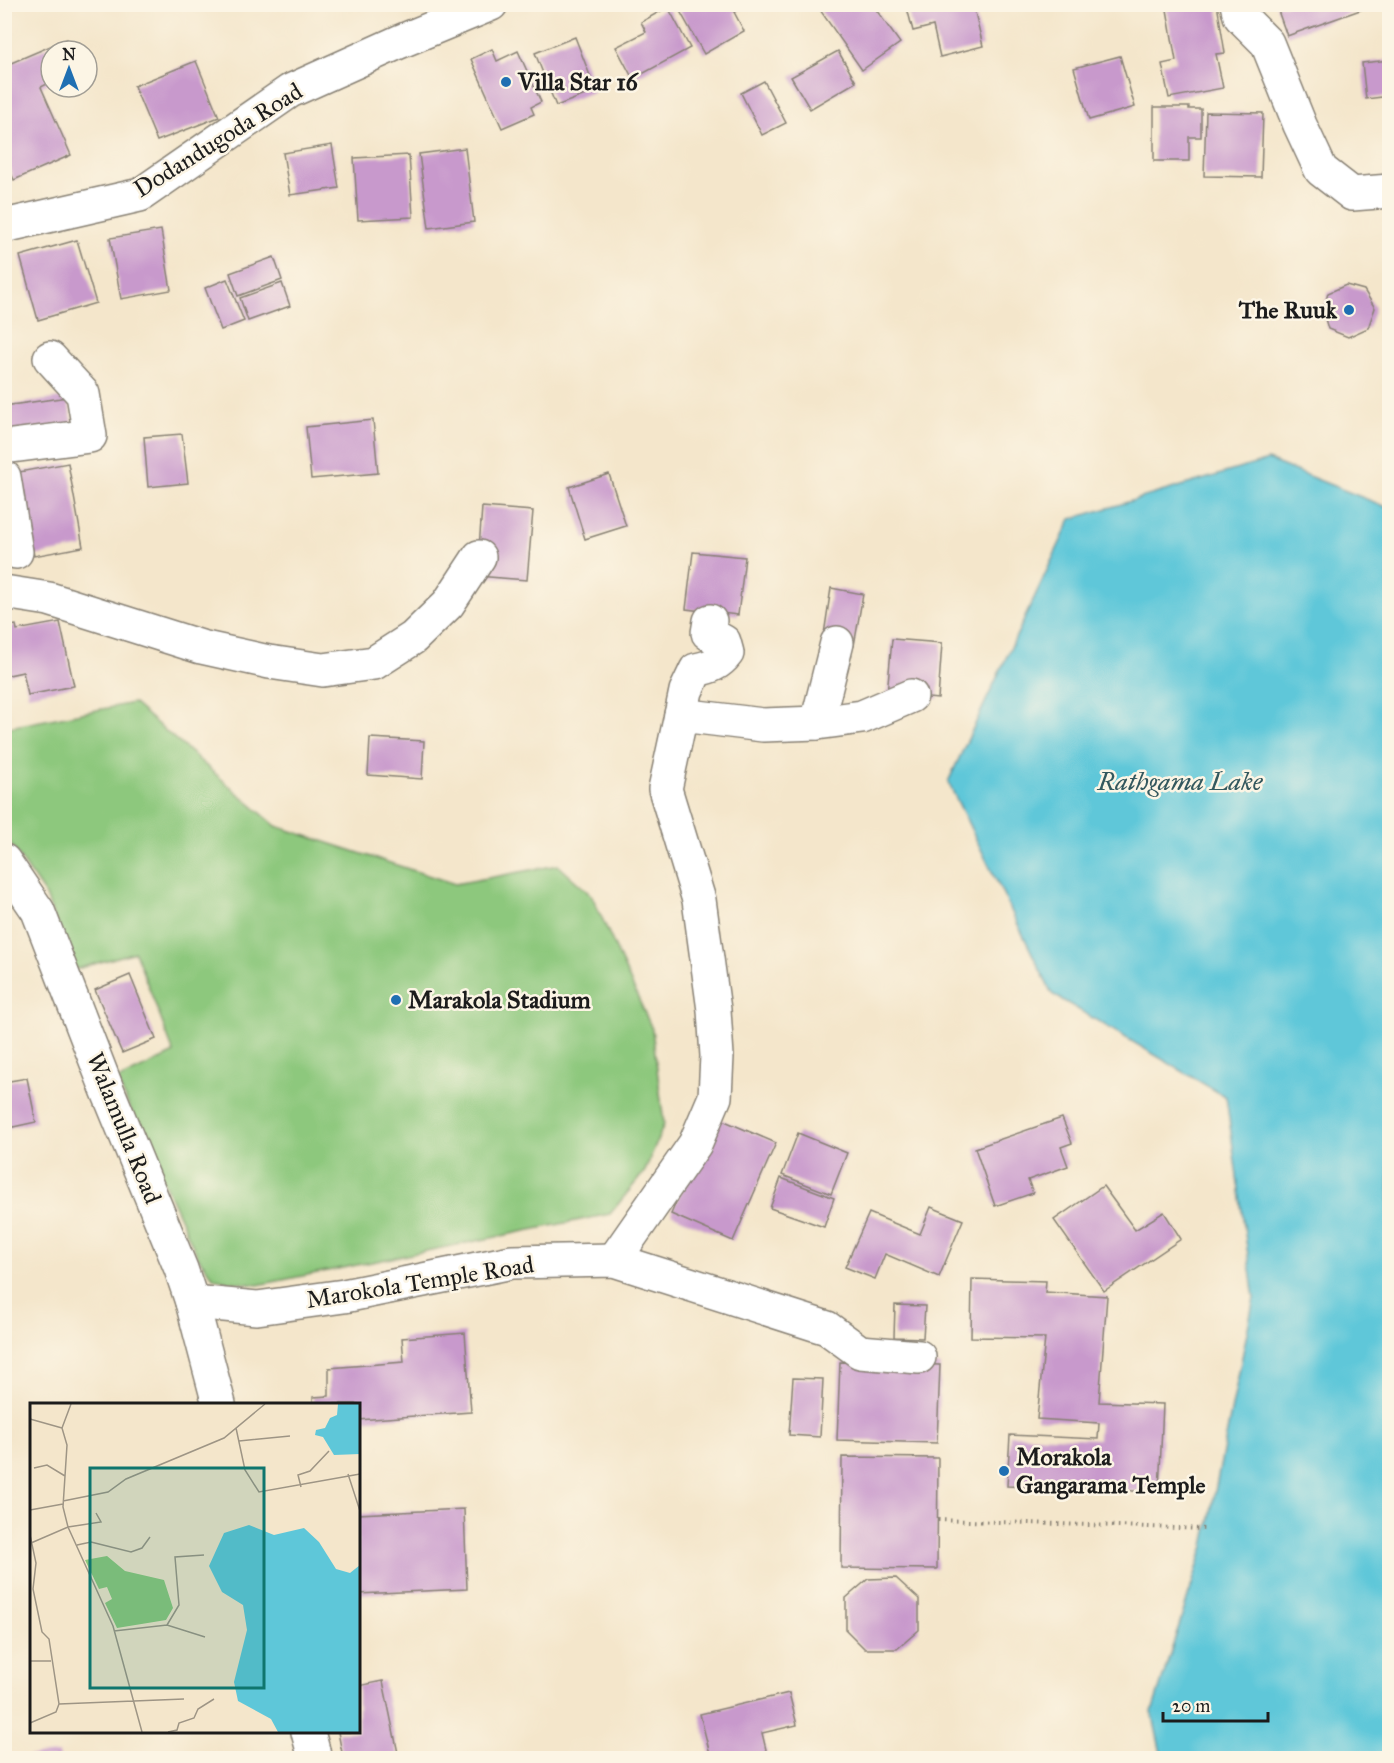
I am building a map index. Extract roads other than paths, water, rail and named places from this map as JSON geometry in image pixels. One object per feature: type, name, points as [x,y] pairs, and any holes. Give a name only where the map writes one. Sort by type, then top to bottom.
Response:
[{"type":"street","name":"Dodandugoda Road","points":[[4,226],[140,195],[290,91],[491,4]]},
{"type":"street","points":[[1237,4],[1240,16],[1267,43],[1321,170],[1352,194],[1389,190]]},
{"type":"street","points":[[10,453],[90,436],[84,394],[50,358]]},
{"type":"street","points":[[4,477],[16,552]]},
{"type":"street","points":[[4,592],[49,599],[201,647],[269,662],[323,670],[374,663],[413,638],[448,604],[479,557]]},
{"type":"street","points":[[614,1260],[695,1144],[715,1097],[717,1056],[714,1010],[699,900],[665,789],[686,691],[696,670],[710,667],[721,661],[727,653],[724,642],[708,633],[710,621]]},
{"type":"street","points":[[817,723],[837,643]]},
{"type":"street","points":[[681,715],[763,725],[817,723],[862,717],[912,696]]},
{"type":"street","name":"Walamulla Road","points":[[4,861],[38,911],[107,1089],[181,1269],[219,1403]]},
{"type":"street","name":"Marokola Temple Road","points":[[192,1302],[257,1308],[344,1296],[512,1262],[614,1260],[827,1328],[860,1352],[918,1357]]},
{"type":"street","points":[[309,1733],[315,1758]]},
{"type":"water","name":"Rathgama Lake","points":[[1268,460],[1389,508],[1389,1758],[1162,1758],[1152,1712],[1204,1546],[1254,1298],[1226,1097],[1052,994],[948,782],[1071,519]]},
{"type":"place","name":"Villa Star 16","points":[[506,82]]},
{"type":"place","name":"The Ruuk","points":[[1349,310]]},
{"type":"place","name":"Marakola Stadium","points":[[396,1000]]},
{"type":"place","name":"Morakola Gangarama Temple","points":[[1004,1471]]}]
